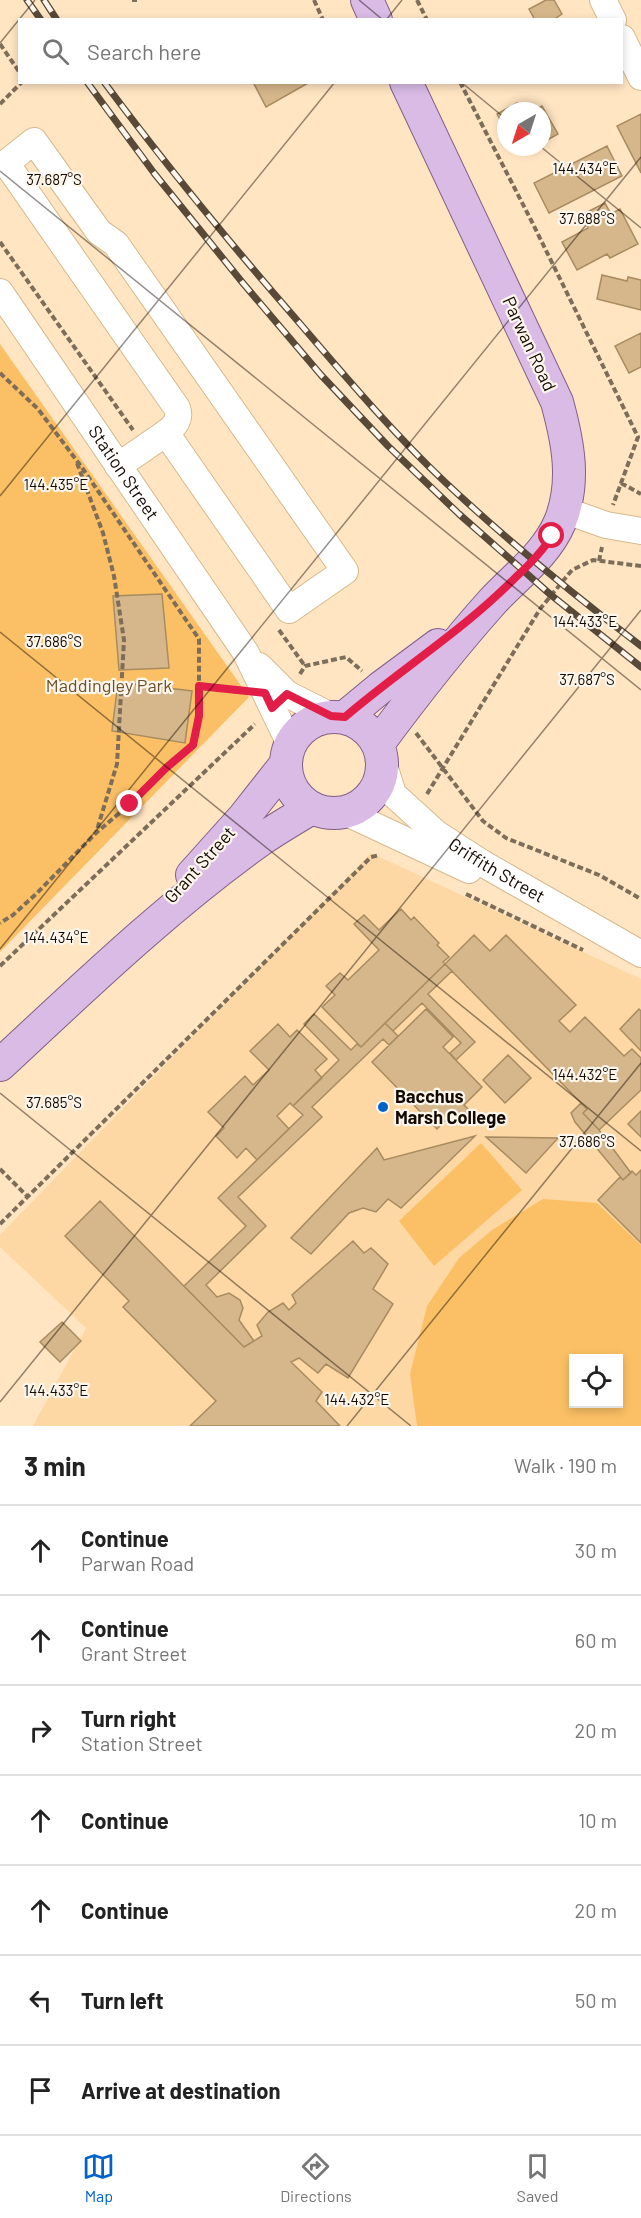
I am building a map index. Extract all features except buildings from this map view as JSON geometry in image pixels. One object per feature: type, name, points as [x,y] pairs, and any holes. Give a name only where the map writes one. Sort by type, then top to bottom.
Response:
[{"type":"main road","points":[[367,0],[375,18]]},
{"type":"main road","name":"Parwan Road","points":[[407,84],[557,402],[569,456],[569,486],[560,523],[534,561],[495,599]]},
{"type":"main road","points":[[380,752],[368,730],[354,721],[338,717],[314,720],[306,725],[288,754],[287,778],[295,793],[312,808],[330,813],[345,812],[361,805],[372,794],[380,779],[380,752],[400,713],[436,666],[495,599]]},
{"type":"main road","points":[[338,717],[399,675],[495,599]]},
{"type":"main road","name":"Grant Street","points":[[112,962],[244,817],[288,754]]},
{"type":"main road","name":"Grant Street","points":[[0,1065],[190,894],[263,838],[312,808]]},
{"type":"street","points":[[603,0],[612,18]]},
{"type":"street","points":[[623,42],[641,77]]},
{"type":"street","points":[[118,466],[166,433],[177,422],[179,414],[6,163],[34,141],[99,232],[116,244],[345,571],[289,610],[166,433]]},
{"type":"street","name":"Station Street","points":[[0,292],[275,698],[288,754]]},
{"type":"street","points":[[564,510],[606,525],[641,531]]},
{"type":"street","name":"Station Street","points":[[275,698],[338,717]]},
{"type":"street","name":"Griffith Street","points":[[380,752],[393,794],[437,834],[482,863],[641,955]]},
{"type":"street","name":"Griffith Street","points":[[345,812],[482,876],[641,955]]},
{"type":"path","points":[[314,0],[322,18]]},
{"type":"path","points":[[417,0],[426,18]]},
{"type":"path","points":[[0,44],[18,70]]},
{"type":"path","points":[[0,104],[20,84]]},
{"type":"path","points":[[461,84],[638,437],[606,525],[599,561]]},
{"type":"path","points":[[0,373],[38,409],[75,458],[199,639],[199,716],[193,745],[96,833],[36,894],[13,915],[0,922]]},
{"type":"path","points":[[75,458],[103,533],[114,576],[124,640],[117,764],[96,833]]},
{"type":"path","points":[[621,483],[641,494]]},
{"type":"path","points":[[444,768],[540,609],[572,570],[593,560],[641,566]]},
{"type":"path","points":[[0,966],[305,666]]},
{"type":"path","points":[[199,686],[275,698]]},
{"type":"path","points":[[400,713],[483,820],[506,838],[599,875],[641,899]]},
{"type":"path","points":[[0,1224],[371,857],[382,854],[386,857]]},
{"type":"path","points":[[461,892],[588,952]]},
{"type":"path","points":[[0,1169],[27,1196]]},
{"type":"shaded area","name":"Bacchus Marsh College","points":[[371,853],[641,979],[641,1426],[33,1426],[86,1328],[0,1247],[0,1235]]},
{"type":"green space","name":"Maddingley Park","points":[[0,344],[249,697],[0,952]]},
{"type":"green space","points":[[481,1143],[522,1190],[434,1266],[399,1221]]},
{"type":"green space","points":[[543,1199],[597,1203],[641,1245],[641,1426],[417,1426],[410,1374],[427,1306],[459,1258],[492,1230]]},
{"type":"railway","points":[[27,0],[40,18]]},
{"type":"railway","points":[[44,0],[56,18]]},
{"type":"railway","points":[[88,84],[154,173],[242,282],[321,375],[388,446],[459,514],[551,595],[641,667]]},
{"type":"railway","points":[[106,84],[246,261],[350,382],[407,444],[469,505],[517,547],[641,646]]},
{"type":"place","name":"Bacchus Marsh College","points":[[383,1107]]},
{"type":"route","points":[[130,804],[193,745],[199,716],[199,686],[256,694],[265,693],[272,708],[287,694],[331,716],[345,717],[495,599],[534,561],[552,536]]}]
